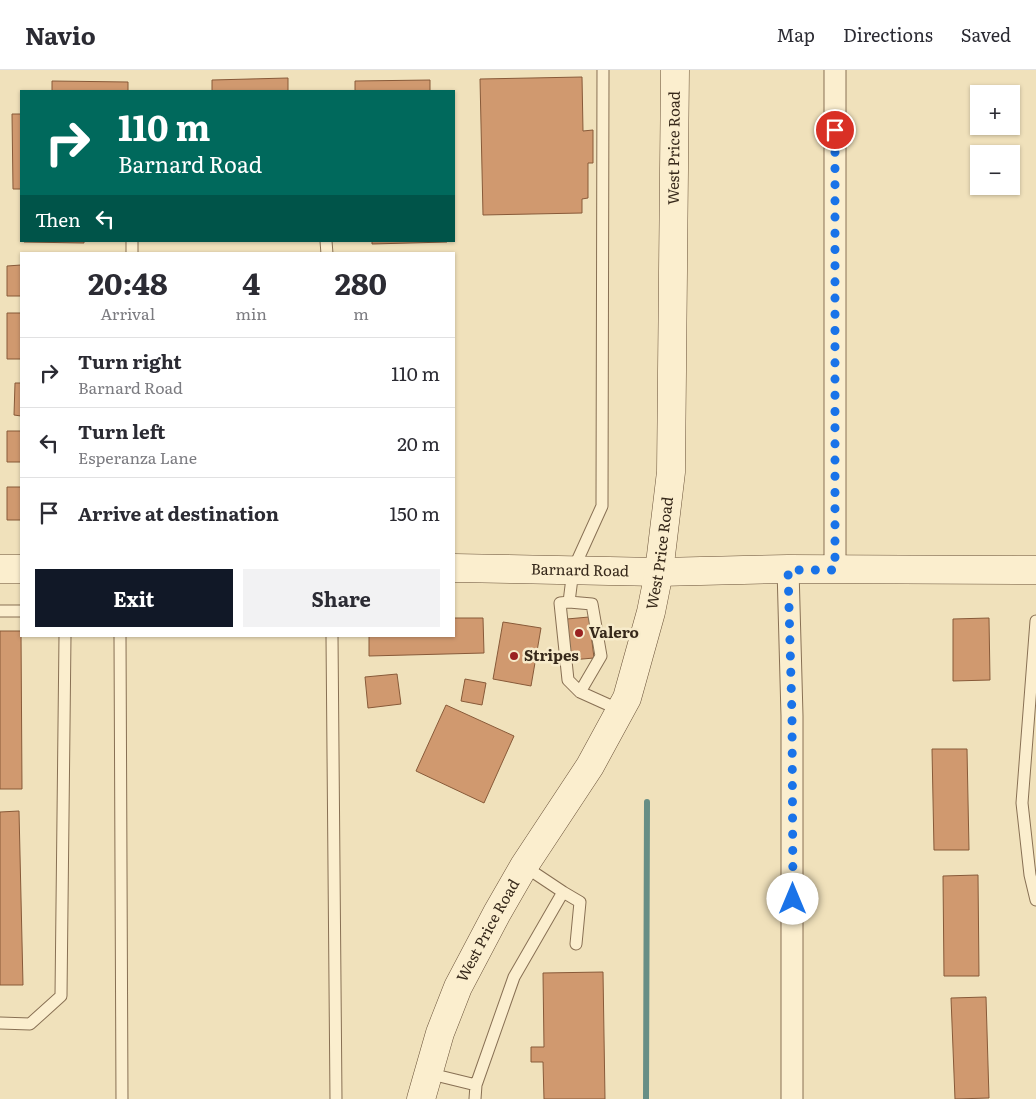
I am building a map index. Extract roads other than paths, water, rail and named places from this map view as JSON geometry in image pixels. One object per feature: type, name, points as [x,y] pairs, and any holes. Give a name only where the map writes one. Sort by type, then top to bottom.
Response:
[{"type":"main road","name":"West Price Road","points":[[424,1086],[440,1033],[458,987],[497,912],[524,866],[590,766],[627,698],[646,629],[659,572],[671,472],[675,70]]},
{"type":"main road","name":"Barnard Road","points":[[455,568],[659,572],[1036,570]]},
{"type":"main road","points":[[0,569],[20,569]]},
{"type":"street","points":[[835,70],[835,570]]},
{"type":"street","points":[[788,570],[792,716],[792,1099]]},
{"type":"lane","points":[[569,602],[573,570],[602,506],[603,70]]},
{"type":"lane","points":[[580,692],[601,656],[592,604],[560,603],[568,680],[580,692],[620,710]]},
{"type":"lane","points":[[0,611],[20,611]]},
{"type":"lane","points":[[1036,621],[1022,803],[1030,875],[1036,900]]},
{"type":"lane","points":[[0,1023],[30,1024],[61,996],[65,637]]},
{"type":"lane","points":[[120,637],[122,1099]]},
{"type":"lane","points":[[332,637],[336,1099]]},
{"type":"lane","points":[[524,866],[580,902],[576,944]]},
{"type":"lane","points":[[476,1099],[476,1085],[514,977],[563,892]]},
{"type":"lane","points":[[424,1086],[476,1085]]},
{"type":"waterway","points":[[646,1099],[647,802]]},
{"type":"place","name":"Valero","points":[[579,633]]},
{"type":"place","name":"Stripes","points":[[514,656]]}]
